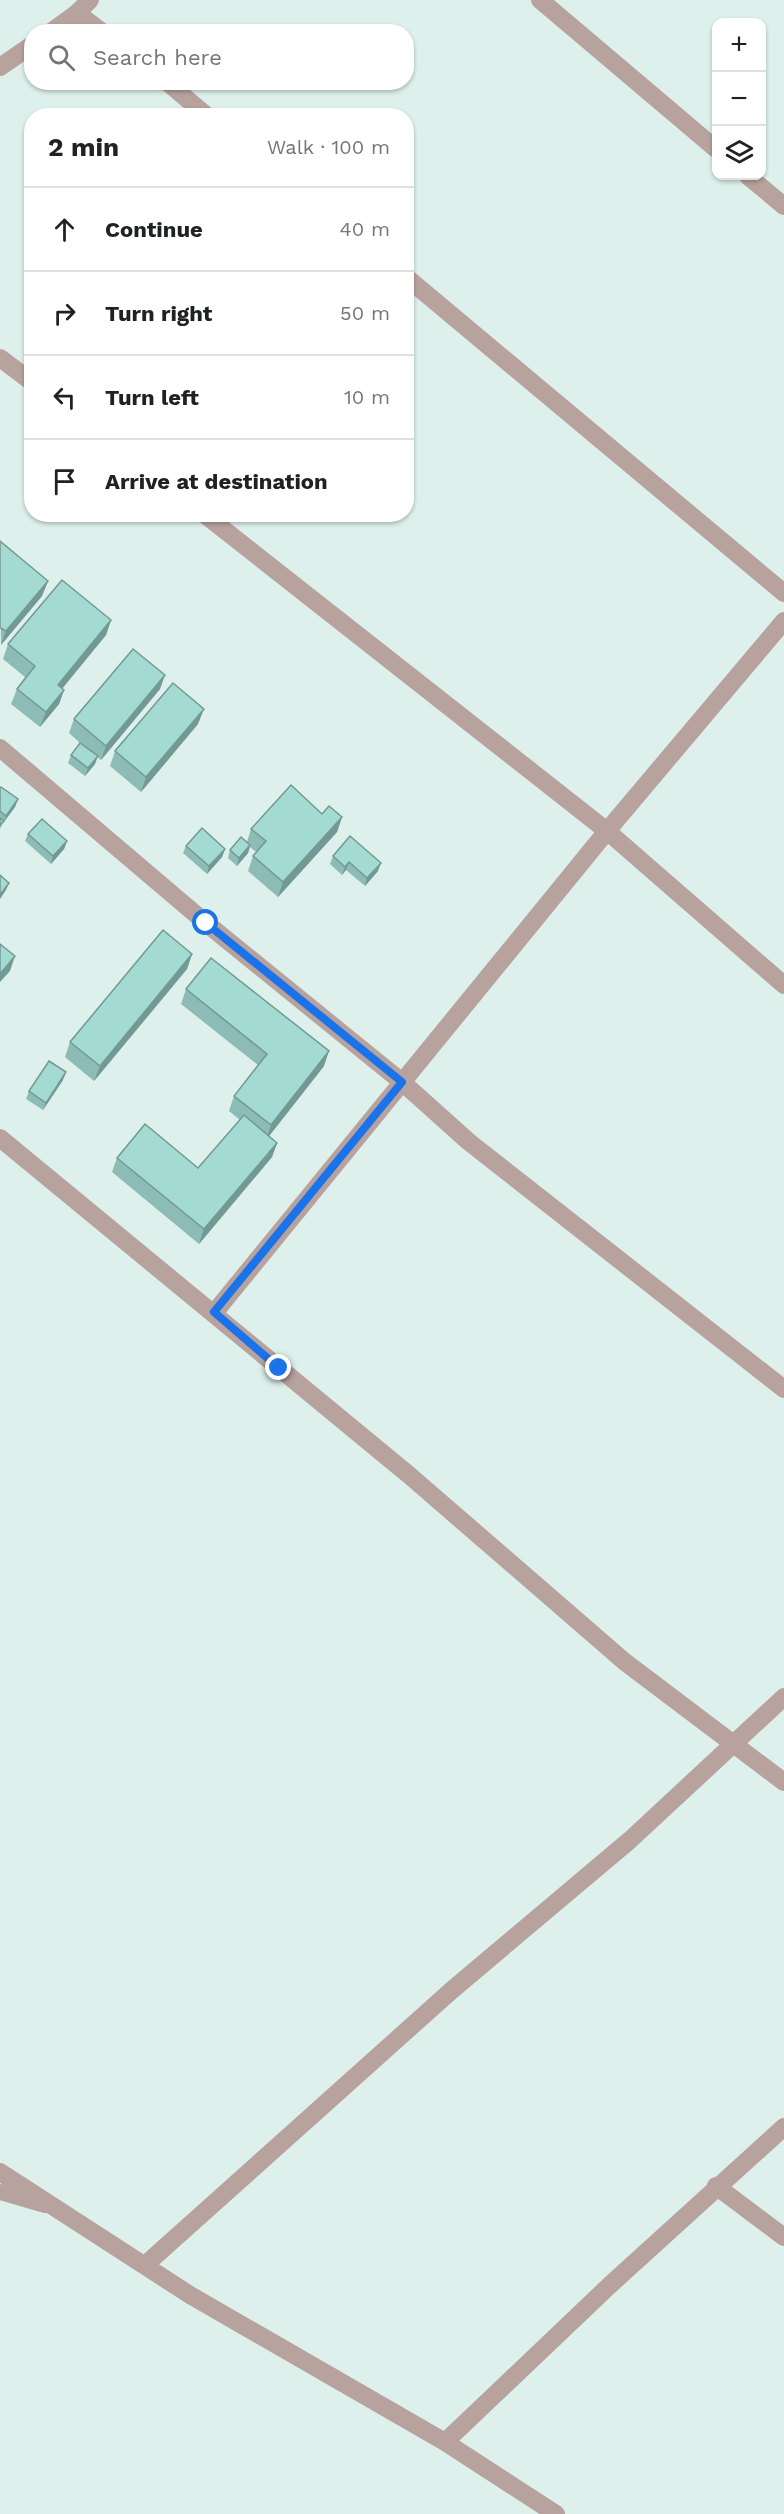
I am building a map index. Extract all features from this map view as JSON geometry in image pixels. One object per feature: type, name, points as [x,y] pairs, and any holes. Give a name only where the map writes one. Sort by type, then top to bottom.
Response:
[{"type":"street","points":[[540,0],[712,144]]},
{"type":"street","points":[[61,24],[84,6],[96,24]]},
{"type":"street","points":[[0,67],[24,50]]},
{"type":"street","points":[[176,90],[197,108]]},
{"type":"street","points":[[753,180],[784,206]]},
{"type":"street","points":[[414,284],[784,593]]},
{"type":"street","points":[[0,358],[24,376]]},
{"type":"street","points":[[214,522],[607,831],[784,985]]},
{"type":"street","points":[[214,1312],[607,831],[784,621]]},
{"type":"street","points":[[0,748],[206,923],[402,1082],[469,1142],[784,1389]]},
{"type":"street","points":[[0,1138],[214,1312],[453,1513],[625,1662],[784,1782]]},
{"type":"street","points":[[144,2265],[452,1990],[630,1840],[784,1697]]},
{"type":"street","points":[[445,2442],[716,2186],[784,2127]]},
{"type":"street","points":[[0,2172],[190,2295],[445,2442],[556,2514]]},
{"type":"street","points":[[716,2186],[784,2237]]},
{"type":"lane","points":[[0,2192],[60,2209]]},
{"type":"building","points":[[0,541],[48,581],[6,631],[0,628]]},
{"type":"building","points":[[62,580],[111,620],[58,685],[64,690],[46,712],[17,689],[35,666],[8,644]]},
{"type":"building","points":[[133,649],[165,675],[106,746],[74,719]]},
{"type":"building","points":[[173,683],[204,709],[146,777],[115,751]]},
{"type":"building","points":[[80,743],[98,756],[88,768],[71,755]]},
{"type":"building","points":[[291,785],[322,814],[329,806],[342,817],[283,882],[253,856],[266,841],[251,829]]},
{"type":"building","points":[[1,787],[18,799],[6,816],[0,811]]},
{"type":"building","points":[[42,819],[67,841],[53,856],[28,834]]},
{"type":"building","points":[[202,828],[225,849],[209,866],[186,846]]},
{"type":"building","points":[[350,836],[381,863],[367,878],[349,862],[345,867],[333,856]]},
{"type":"building","points":[[241,837],[250,845],[239,858],[230,850]]},
{"type":"building","points":[[0,875],[9,883],[0,895]]},
{"type":"building","points":[[163,930],[192,954],[100,1066],[70,1042]]},
{"type":"building","points":[[0,944],[15,956],[0,974]]},
{"type":"building","points":[[211,958],[329,1051],[271,1125],[234,1096],[267,1054],[186,989]]},
{"type":"building","points":[[49,1061],[66,1072],[46,1103],[29,1091]]},
{"type":"building","points":[[244,1115],[277,1143],[204,1229],[117,1158],[145,1124],[198,1168]]},
{"type":"route","points":[[206,923],[402,1082],[214,1312],[279,1368]]}]
